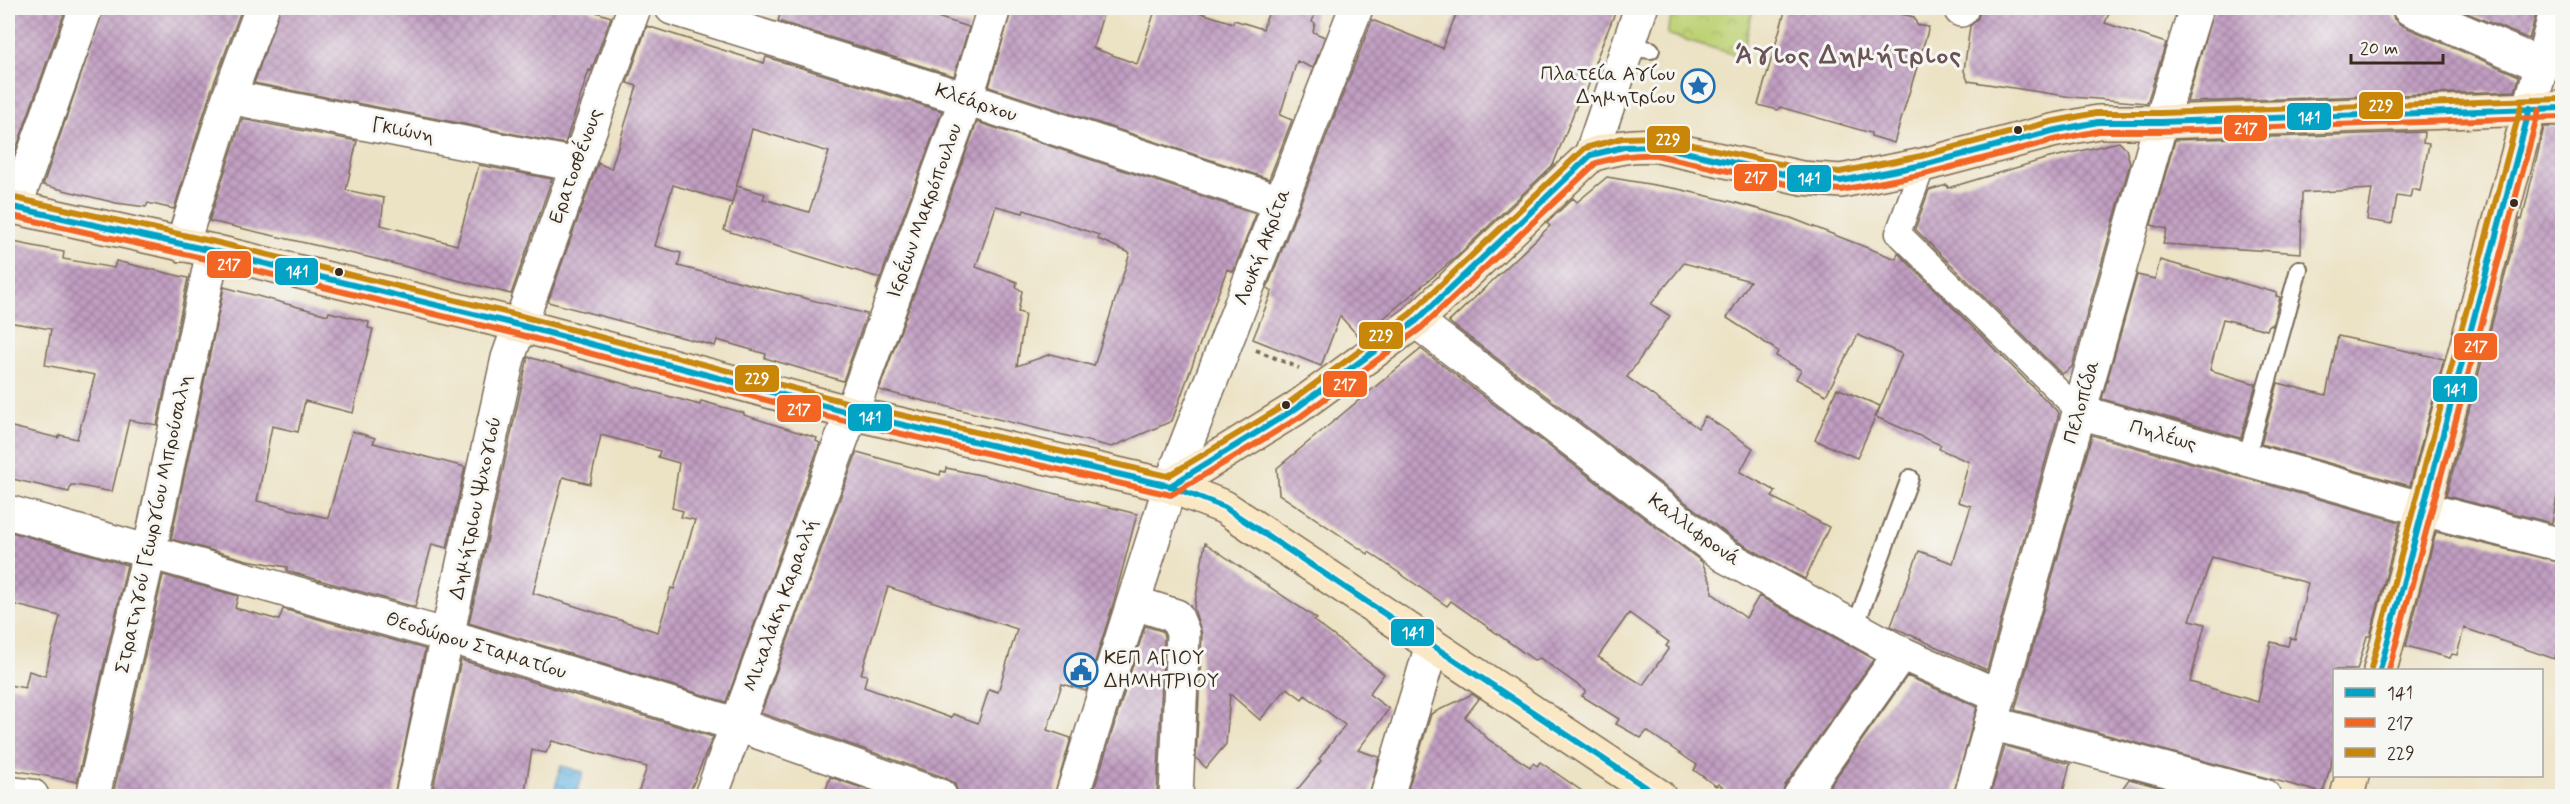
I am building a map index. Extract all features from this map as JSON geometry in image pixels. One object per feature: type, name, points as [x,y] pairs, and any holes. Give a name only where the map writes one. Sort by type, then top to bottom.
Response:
[{"type":"main road","points":[[2380,669],[2530,108]]},
{"type":"main road","points":[[1170,486],[1270,425],[1416,321],[1591,155],[1615,147],[1635,144],[1657,146],[1802,178],[1859,179],[2098,122],[2161,123],[2562,108]]},
{"type":"main road","points":[[11,207],[198,248],[519,326],[851,414],[1170,486],[1224,507],[1659,796]]},
{"type":"main road","points":[[2347,796],[2352,777]]},
{"type":"street","points":[[11,207],[86,8]]},
{"type":"street","name":"Στρατηγού Γεωργίου Μπρούσαλη","points":[[93,796],[149,553],[198,248],[229,97],[262,8]]},
{"type":"street","name":"Ερατοσθένους","points":[[519,326],[634,8]]},
{"type":"street","name":"Κλεάρχου","points":[[672,8],[966,99],[1280,202]]},
{"type":"street","name":"Ιερέων Μακρόπουλου","points":[[851,414],[966,99],[994,8]]},
{"type":"street","name":"Λουκή Ακρίτα","points":[[1072,796],[1135,603],[1170,486],[1356,8]]},
{"type":"street","points":[[1591,155],[1640,48],[1641,8]]},
{"type":"street","name":"Πελοπίδα","points":[[1971,796],[2161,123],[2196,8]]},
{"type":"street","points":[[2409,8],[2541,64]]},
{"type":"street","points":[[2530,108],[2557,8]]},
{"type":"street","name":"Γκιώνη","points":[[229,97],[577,165]]},
{"type":"street","name":"Πηλέως","points":[[1923,165],[1898,232],[2080,412],[2423,509],[2562,545]]},
{"type":"street","name":"Καλλιφρονά","points":[[1416,321],[1725,556],[1901,653],[1995,709],[2264,796]]},
{"type":"street","name":"Δημήτριου Ψυχογιού","points":[[412,796],[508,358],[519,326]]},
{"type":"street","name":"Μιχαλάκη Καραολή","points":[[711,796],[851,414]]},
{"type":"street","name":"Θεοδώρου Σταματίου","points":[[8,512],[448,636],[738,725],[940,796]]},
{"type":"street","points":[[1135,603],[1176,616],[1183,633],[1176,796]]},
{"type":"street","points":[[1386,796],[1432,645]]},
{"type":"street","points":[[1800,796],[1901,653]]},
{"type":"street","points":[[8,793],[32,796]]},
{"type":"lane","points":[[2246,459],[2299,269]]},
{"type":"lane","points":[[1855,627],[1910,478]]},
{"type":"path","points":[[1227,338],[1332,383]]},
{"type":"green space","points":[[1674,8],[1753,8],[1742,57],[1667,34]]},
{"type":"water","points":[[561,766],[583,772],[576,796],[553,796]]},
{"type":"building","points":[[15,8],[66,8],[8,172],[8,31]]},
{"type":"building","points":[[104,8],[242,8],[211,91],[174,209],[148,203],[146,207],[116,203],[43,185]]},
{"type":"building","points":[[280,8],[584,8],[611,17],[591,71],[589,70],[565,144],[254,83]]},
{"type":"building","points":[[782,8],[908,8],[969,27],[954,76],[778,21]]},
{"type":"building","points":[[1012,8],[1105,8],[1093,48],[1137,64],[1156,8],[1186,8],[1233,23],[1234,20],[1263,29],[1270,8],[1317,8],[1312,22],[1315,23],[1313,32],[1325,37],[1313,68],[1297,61],[1280,115],[1292,120],[1269,179],[989,87]]},
{"type":"building","points":[[1459,8],[1617,8],[1595,62],[1597,62],[1582,103],[1578,102],[1553,165],[1454,259],[1360,338],[1340,316],[1321,366],[1253,339],[1272,291],[1267,288],[1372,20],[1442,48]]},
{"type":"building","points":[[1786,8],[1875,8],[1914,17],[1917,25],[1929,27],[1894,143],[1871,136],[1871,133],[1780,107],[1778,110],[1758,105]]},
{"type":"building","points":[[1981,8],[2033,8],[2082,13],[2084,8],[2111,8],[2105,23],[2166,43],[2147,103],[2072,97],[1968,81],[1964,71],[1970,26],[1978,18]]},
{"type":"building","points":[[2214,8],[2391,8],[2394,19],[2401,25],[2519,76],[2517,85],[2515,91],[2187,102]]},
{"type":"building","points":[[2455,8],[2538,8],[2529,39]]},
{"type":"building","points":[[647,26],[764,63],[766,57],[942,111],[876,290],[880,278],[724,230],[732,203],[673,185],[655,246],[681,253],[678,266],[867,314],[843,381],[765,358],[766,354],[717,340],[715,346],[548,302],[598,163],[611,169],[637,86],[627,83]],"holes":[[[752,129],[829,152],[809,212],[763,199],[765,194],[737,186],[732,202]]]},
{"type":"building","points":[[242,119],[357,141],[346,190],[384,198],[381,225],[457,245],[479,165],[552,179],[511,294],[376,259],[209,221]]},
{"type":"building","points":[[977,122],[1256,214],[1233,272],[1227,269],[1172,421],[1112,447],[879,390]],"holes":[[[996,206],[1023,213],[1024,210],[1099,235],[1098,239],[1130,253],[1094,366],[1051,354],[1017,366],[1025,314],[1018,312],[1022,291],[1016,287],[1017,282],[976,267]]]},
{"type":"building","points":[[2544,127],[2562,127],[2562,487],[2559,486],[2552,523],[2446,496],[2520,219],[2522,220]]},
{"type":"building","points":[[2424,132],[2423,143],[2429,144],[2420,191],[2412,189],[2410,198],[2397,196],[2392,224],[2367,220],[2372,189],[2302,193],[2301,253],[2163,244],[2167,229],[2151,225],[2175,140]]},
{"type":"building","points":[[2119,142],[2126,149],[2130,163],[2072,367],[2062,374],[1915,229],[1929,190],[1947,185],[1948,188],[2045,159]]},
{"type":"building","points":[[1607,177],[1678,189],[1733,202],[1791,218],[1896,259],[1898,253],[2059,413],[1987,670],[1891,626],[1919,551],[1953,563],[1971,506],[1958,502],[1969,462],[1939,449],[1941,445],[1876,417],[1902,354],[1858,335],[1826,395],[1796,379],[1801,370],[1776,356],[1778,351],[1727,318],[1750,281],[1684,263],[1651,304],[1670,316],[1627,377],[1698,428],[1705,416],[1753,448],[1740,472],[1776,491],[1772,497],[1829,527],[1805,579],[1735,540],[1449,322],[1550,226],[1547,223],[1573,198],[1577,202]]},
{"type":"building","points":[[8,241],[64,252],[63,259],[114,268],[116,261],[188,278],[157,425],[129,420],[112,492],[71,485],[69,492],[8,478],[8,426],[58,438],[60,435],[77,439],[95,375],[45,365],[51,329],[8,322]]},
{"type":"building","points":[[2160,260],[2277,293],[2276,296],[2280,297],[2272,326],[2269,325],[2267,330],[2223,319],[2210,370],[2256,384],[2241,438],[2102,399],[2137,275],[2155,279]]},
{"type":"building","points":[[224,287],[328,315],[329,312],[369,322],[368,328],[373,329],[353,413],[305,401],[298,432],[272,426],[257,501],[328,518],[352,431],[375,438],[373,443],[465,467],[447,548],[432,544],[415,607],[287,571],[287,567],[247,560],[171,539]]},
{"type":"building","points":[[2338,336],[2444,359],[2410,486],[2261,444],[2278,383],[2326,395]]},
{"type":"building","points":[[1421,349],[1702,562],[1712,585],[1712,593],[1746,618],[1759,596],[1874,659],[1785,785],[1782,796],[1735,796],[1694,770],[1697,765],[1647,731],[1641,738],[1616,724],[1619,719],[1582,696],[1586,691],[1540,658],[1534,660],[1451,601],[1447,606],[1279,494],[1277,468]],"holes":[[[1629,613],[1669,642],[1666,646],[1669,648],[1643,685],[1598,657]]]},
{"type":"building","points":[[528,357],[700,405],[701,401],[744,413],[744,415],[817,438],[816,441],[820,443],[726,702],[469,623]],"holes":[[[601,435],[660,451],[658,457],[679,463],[672,508],[683,511],[681,517],[695,520],[658,632],[533,593],[563,477],[590,484]]]},
{"type":"building","points":[[1837,388],[1880,406],[1857,458],[1815,440]]},
{"type":"building","points":[[2092,435],[2400,522],[2370,636],[2367,636],[2357,669],[2333,669],[2333,757],[2323,793],[2015,710]],"holes":[[[2212,557],[2308,583],[2295,639],[2290,638],[2288,646],[2271,642],[2258,702],[2190,682],[2205,624],[2190,620]]]},
{"type":"building","points":[[857,452],[940,475],[941,471],[945,472],[946,468],[1137,514],[1114,601],[1086,691],[1062,684],[1047,730],[1071,738],[1054,796],[958,796],[955,784],[946,778],[761,713]],"holes":[[[888,587],[1017,629],[998,692],[989,689],[978,723],[953,714],[951,718],[864,687],[867,675],[861,674]]]},
{"type":"building","points":[[8,531],[127,565],[77,782],[8,769],[8,685],[25,688],[29,671],[45,676],[60,616],[12,604],[13,600],[8,598]]},
{"type":"building","points":[[2436,532],[2562,563],[2562,631],[2555,659],[2464,628],[2457,655],[2452,654],[2450,658],[2406,646]]},
{"type":"building","points":[[1205,543],[1317,619],[1314,621],[1384,674],[1369,694],[1389,709],[1358,750],[1379,757],[1369,796],[1292,796],[1321,761],[1319,759],[1345,725],[1305,695],[1302,699],[1287,688],[1260,720],[1230,694],[1226,744],[1206,768],[1196,758],[1202,634],[1194,609]]},
{"type":"building","points":[[163,575],[238,596],[235,608],[279,620],[283,609],[425,649],[394,796],[150,796],[114,790]]},
{"type":"building","points":[[1145,626],[1162,631],[1164,636],[1157,796],[1092,796]]},
{"type":"building","points":[[461,660],[713,737],[688,796],[637,796],[647,767],[552,741],[546,753],[532,750],[524,796],[456,796],[433,789]]},
{"type":"building","points":[[1907,676],[1977,707],[1953,796],[1823,796]]},
{"type":"building","points":[[1472,694],[1479,699],[1465,717],[1489,740],[1530,767],[1533,763],[1537,766],[1540,762],[1589,796],[1406,796],[1431,714]]},
{"type":"building","points":[[2005,746],[2070,764],[2062,796],[1990,796]]},
{"type":"building","points":[[830,777],[885,796],[824,796]]},
{"type":"building","points":[[2129,779],[2181,793],[2178,796],[2117,796]]},
{"type":"transit line","name":"229","points":[[10,197],[215,242],[521,316],[853,404],[1168,476],[1290,402],[1410,314],[1585,148],[1622,138],[1657,137],[1803,169],[1840,172],[1921,156],[2050,122],[2096,113],[2161,113],[2562,99]]},
{"type":"transit line","name":"229","points":[[2371,668],[2521,106]]},
{"type":"transit line","name":"141","points":[[2380,669],[2530,108]]},
{"type":"transit line","name":"141","points":[[1170,486],[1295,409],[1416,321],[1591,155],[1624,147],[1657,146],[1802,178],[1841,181],[1923,165],[2052,131],[2098,122],[2161,122],[2562,108]]},
{"type":"transit line","name":"217","points":[[2389,669],[2539,110]]},
{"type":"transit line","name":"217","points":[[8,215],[211,260],[517,334],[849,422],[1171,495],[1300,417],[1421,328],[1596,163],[1603,161],[1656,155],[1800,187],[1841,190],[1925,174],[2054,140],[2099,131],[2161,131],[2562,117]]},
{"type":"transit line","name":"141","points":[[8,206],[213,251],[519,325],[851,413],[1170,486],[1224,507],[1659,796]]},
{"type":"place","name":"Πλατεία Αγίου Δημητρίου","points":[[1698,86]]},
{"type":"place","name":"ΚΕΠ ΑΓΙΟΥ ΔΗΜΗΤΡΙΟΥ","points":[[1081,670]]},
{"type":"district","name":"Άγιος Δημήτριος","points":[[1849,56]]}]
